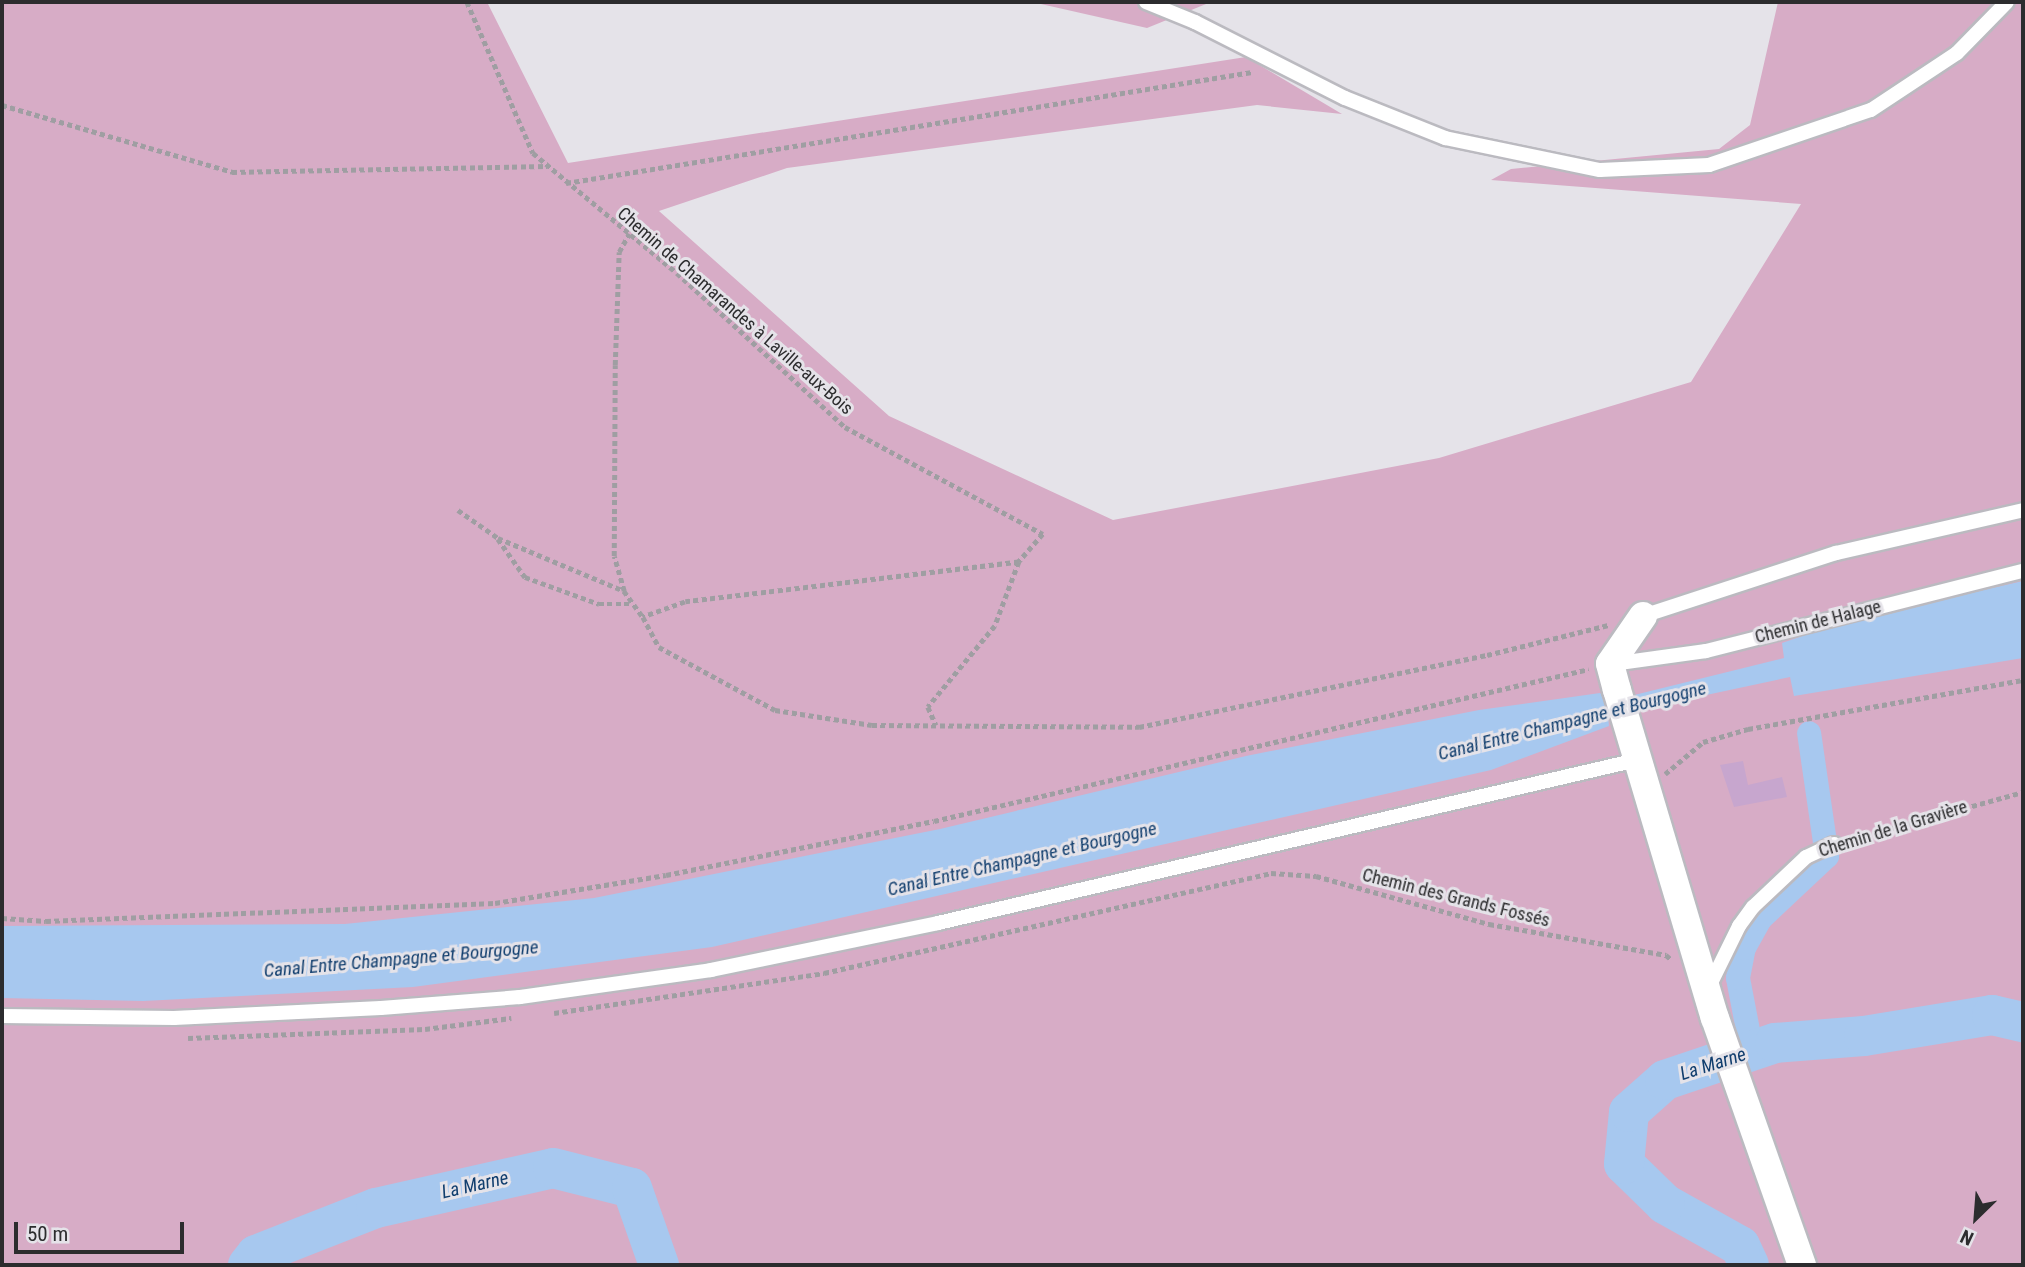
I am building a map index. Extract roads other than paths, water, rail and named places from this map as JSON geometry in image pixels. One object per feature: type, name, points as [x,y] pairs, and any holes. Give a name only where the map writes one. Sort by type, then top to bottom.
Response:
[{"type":"street","points":[[1643,616],[1614,677],[1715,1018],[1802,1265]]},
{"type":"lane","points":[[1146,2],[1345,99],[1445,138],[1600,170],[1709,165],[1871,110],[1957,53],[2007,2]]},
{"type":"lane","points":[[1643,616],[1836,553],[2023,510]]},
{"type":"lane","name":"Chemin de Halage","points":[[1614,677],[2023,571]]},
{"type":"lane","points":[[2,1016],[174,1018],[381,1008],[520,998],[711,970],[938,923],[1633,748]]},
{"type":"lane","name":"Chemin de la Gravière","points":[[1707,991],[1746,916],[1770,888],[1827,846]]},
{"type":"water","name":"Canal Entre Champagne et Bourgogne","points":[[2023,581],[2023,658],[1794,696],[1790,677],[1608,716],[1609,726],[1491,770],[712,947],[413,987],[143,1001],[2,998],[2,926],[345,924],[594,898],[940,829],[1246,756],[1479,710],[1600,693],[1610,701],[1784,658],[1782,643],[1843,622]]},
{"type":"waterway","points":[[1752,1051],[1738,978],[1744,948],[1760,919],[1827,856],[1809,733]]},
{"type":"waterway","name":"La Marne","points":[[1749,1265],[1740,1246],[1665,1204],[1624,1164],[1629,1112],[1665,1080],[1775,1043],[1864,1036],[1992,1015],[2023,1022]]},
{"type":"waterway","name":"La Marne","points":[[248,1265],[256,1255],[376,1208],[553,1168],[632,1188],[659,1265]]}]
